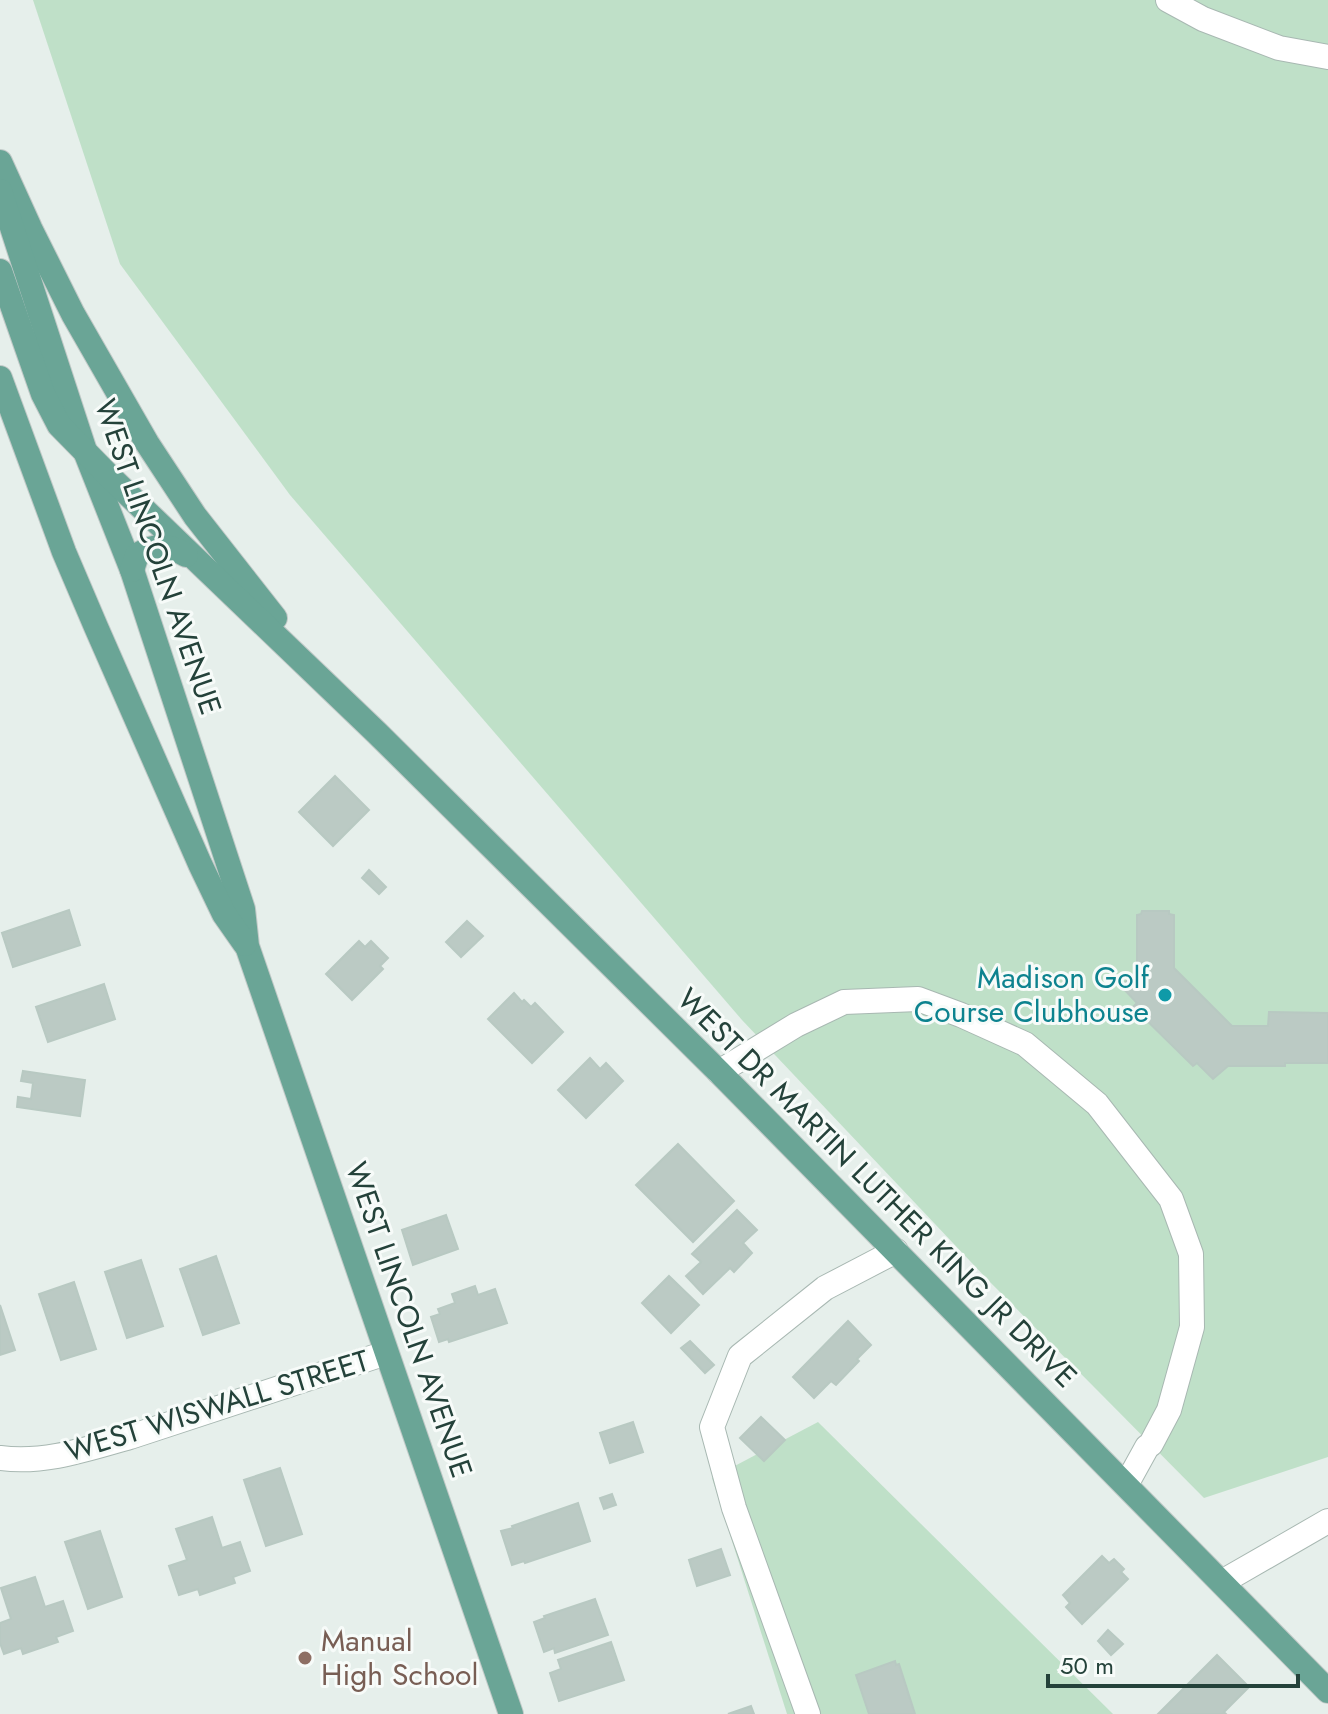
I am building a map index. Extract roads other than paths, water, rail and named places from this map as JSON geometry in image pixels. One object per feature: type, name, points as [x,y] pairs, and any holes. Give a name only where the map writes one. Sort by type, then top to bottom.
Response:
[{"type":"main road","name":"WEST DR MARTIN LUTHER KING JR DRIVE","points":[[0,162],[73,314],[183,499],[282,628],[377,733]]},
{"type":"main road","name":"WEST LINCOLN AVENUE","points":[[0,191],[85,451],[132,570],[243,909],[247,946],[511,1714]]},
{"type":"main road","name":"WEST DR MARTIN LUTHER KING JR DRIVE","points":[[0,271],[43,394],[59,425],[377,733],[719,1072],[1328,1691]]},
{"type":"main road","name":"WEST LINCOLN AVENUE","points":[[0,378],[64,552],[96,627],[206,877],[224,914],[247,946]]},
{"type":"main road","points":[[132,570],[135,557],[140,553],[165,546],[178,550],[211,574]]},
{"type":"street","points":[[1168,0],[1203,19],[1279,48],[1328,57]]},
{"type":"street","points":[[719,1072],[796,1025],[844,1002],[918,999],[1025,1044],[1097,1104],[1171,1199],[1191,1254],[1192,1327],[1173,1396],[1169,1410],[1126,1485]]},
{"type":"street","points":[[808,1714],[734,1508],[712,1427],[740,1356],[825,1288],[896,1251]]},
{"type":"street","name":"WEST WISWALL STREET","points":[[0,1458],[46,1459],[96,1447],[386,1353]]},
{"type":"street","points":[[1222,1582],[1328,1521]]},
{"type":"place","name":"Madison Golf Course Clubhouse","points":[[1165,995]]},
{"type":"place","name":"Manual High School","points":[[305,1658]]}]
